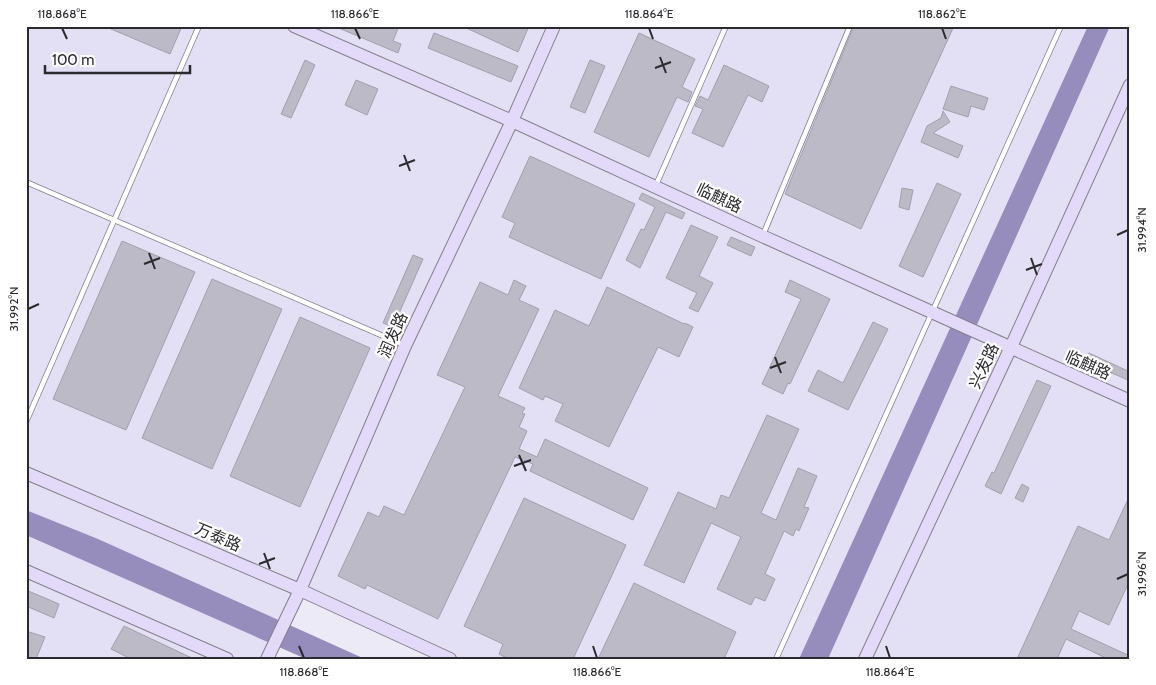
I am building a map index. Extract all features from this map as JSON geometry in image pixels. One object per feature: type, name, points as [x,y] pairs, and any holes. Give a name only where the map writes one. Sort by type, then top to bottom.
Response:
[{"type":"street","name":"临麒路","points":[[294,26],[512,120],[762,236],[1130,402]]},
{"type":"street","name":"润发路","points":[[269,654],[288,611],[300,590],[405,346],[512,120],[554,26]]},
{"type":"street","name":"兴发路","points":[[865,659],[1011,347],[1130,85]]},
{"type":"street","name":"万泰路","points":[[26,473],[300,590],[450,659]]},
{"type":"street","points":[[26,570],[227,659]]},
{"type":"lane","points":[[26,422],[199,26]]},
{"type":"lane","points":[[655,186],[726,26]]},
{"type":"lane","points":[[762,236],[850,26]]},
{"type":"lane","points":[[776,659],[1061,26]]},
{"type":"lane","points":[[26,182],[116,219],[405,346]]},
{"type":"shaded area","points":[[26,26],[1130,26],[1130,659],[450,659],[300,590],[267,659],[26,659]]},
{"type":"shaded area","points":[[1088,26],[1110,26],[828,659],[799,659]]},
{"type":"shaded area","points":[[26,510],[98,539],[365,659],[306,659],[26,535]]},
{"type":"building","points":[[104,26],[182,26],[170,54]]},
{"type":"building","points":[[334,26],[399,26],[393,41],[401,44],[398,53]]},
{"type":"building","points":[[462,26],[529,26],[518,52]]},
{"type":"building","points":[[854,26],[954,26],[861,229],[785,194]]},
{"type":"building","points":[[434,33],[518,66],[511,82],[428,48]]},
{"type":"building","points":[[639,33],[695,59],[682,87],[692,92],[688,102],[677,97],[649,157],[594,132]]},
{"type":"building","points":[[305,60],[315,65],[291,118],[281,114]]},
{"type":"building","points":[[590,60],[605,66],[585,113],[570,107]]},
{"type":"building","points":[[724,65],[769,86],[762,102],[748,95],[723,147],[692,133],[703,109],[695,106],[700,96],[708,100]]},
{"type":"building","points":[[356,80],[378,89],[367,115],[345,105]]},
{"type":"building","points":[[951,86],[988,98],[984,110],[971,106],[968,117],[943,109]]},
{"type":"building","points":[[943,111],[950,122],[933,133],[963,146],[958,158],[921,142],[927,126],[941,118]]},
{"type":"building","points":[[530,156],[635,204],[601,279],[509,237],[515,223],[502,217]]},
{"type":"building","points":[[937,183],[961,194],[923,277],[899,266]]},
{"type":"building","points":[[902,188],[913,190],[909,210],[899,207]]},
{"type":"building","points":[[642,193],[685,213],[682,219],[666,212],[640,268],[626,260],[641,229],[644,230],[655,207],[639,199]]},
{"type":"building","points":[[691,225],[718,237],[699,276],[713,283],[698,312],[689,308],[697,293],[666,278]]},
{"type":"building","points":[[731,237],[755,247],[751,256],[727,245]]},
{"type":"building","points":[[122,241],[195,272],[126,430],[53,399]]},
{"type":"building","points":[[413,255],[423,259],[393,327],[383,323]]},
{"type":"building","points":[[212,279],[282,309],[212,469],[142,438]]},
{"type":"building","points":[[514,280],[526,286],[519,300],[539,309],[498,396],[525,408],[522,413],[525,414],[519,427],[527,431],[519,449],[537,457],[545,439],[648,488],[633,520],[530,471],[533,464],[515,457],[438,619],[367,585],[365,589],[338,576],[368,512],[379,517],[384,506],[404,515],[465,387],[437,375],[480,282],[508,295]]},
{"type":"building","points":[[790,280],[830,299],[790,384],[788,383],[783,394],[762,384],[801,299],[785,292]]},
{"type":"building","points":[[607,287],[693,327],[679,357],[658,347],[609,447],[555,421],[563,404],[545,396],[543,400],[519,388],[555,310],[589,326]]},
{"type":"building","points":[[300,317],[370,348],[300,507],[230,476]]},
{"type":"building","points":[[873,322],[888,329],[848,410],[808,391],[818,370],[843,383]]},
{"type":"building","points":[[1089,353],[1130,372],[1130,381],[1085,361]]},
{"type":"building","points":[[1037,380],[1051,386],[1001,494],[985,486],[992,472],[994,473]]},
{"type":"building","points":[[767,415],[799,429],[761,513],[776,520],[798,468],[817,476],[804,507],[809,508],[799,531],[796,529],[793,536],[784,531],[765,574],[775,579],[765,601],[755,597],[751,605],[717,589],[741,537],[711,523],[684,583],[644,565],[678,492],[716,509],[721,495],[729,498]]},
{"type":"building","points":[[1022,484],[1029,488],[1023,502],[1015,498]]},
{"type":"building","points":[[1130,495],[1130,580],[1109,625],[1079,611],[1071,629],[1130,656],[1130,659],[1108,659],[1066,639],[1057,659],[1017,659],[1078,526],[1109,540]]},
{"type":"building","points":[[524,498],[626,545],[573,659],[509,659],[499,654],[503,644],[464,626]]},
{"type":"building","points":[[634,583],[736,632],[724,659],[598,659]]},
{"type":"building","points":[[26,590],[59,604],[54,618],[26,606]]},
{"type":"building","points":[[124,626],[194,659],[131,659],[111,649]]},
{"type":"building","points":[[26,631],[45,637],[36,659],[26,659]]}]
